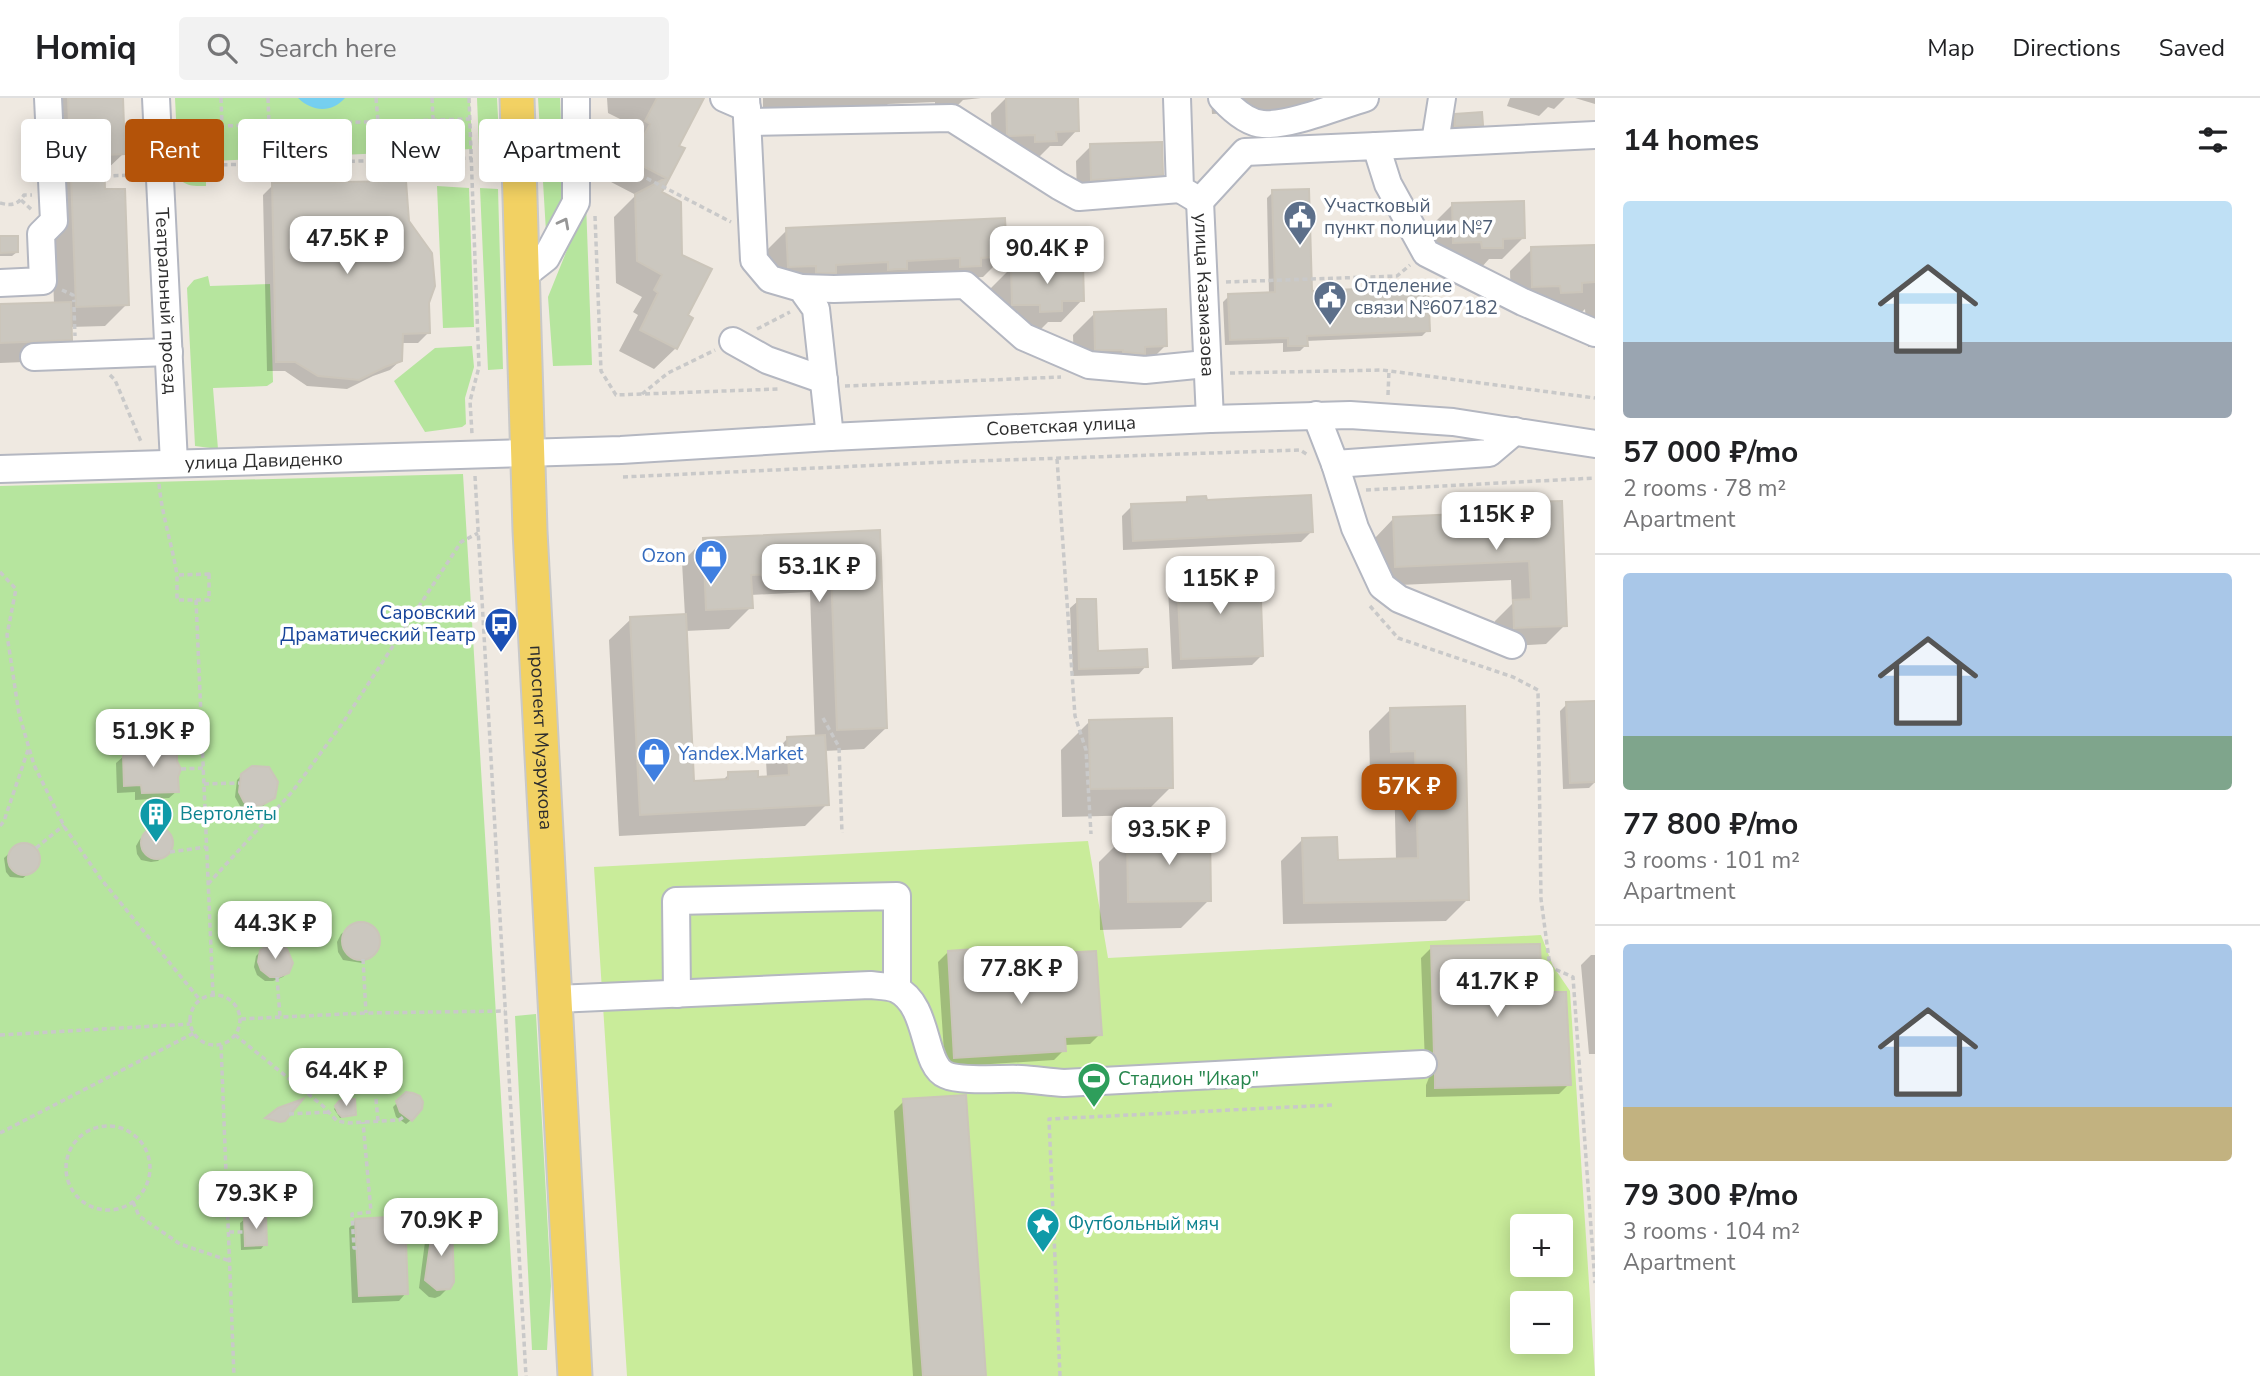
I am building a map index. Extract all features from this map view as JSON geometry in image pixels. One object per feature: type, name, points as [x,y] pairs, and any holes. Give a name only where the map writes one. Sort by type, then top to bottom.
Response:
[{"type":"main road","name":"проспект Музрукова","points":[[517,98],[531,558],[575,1376]]},
{"type":"street","points":[[0,283],[43,281],[41,234],[54,221],[48,98]]},
{"type":"street","name":"Театральный проезд","points":[[156,98],[174,463]]},
{"type":"street","points":[[523,276],[545,258],[576,201],[576,98]]},
{"type":"street","name":"улица Казамазова","points":[[1178,98],[1203,283],[1210,419]]},
{"type":"street","points":[[1222,98],[1236,113],[1262,125],[1298,119],[1338,102],[1365,98]]},
{"type":"street","points":[[1435,142],[1442,98]]},
{"type":"street","points":[[1206,364],[1146,370],[1089,365],[1024,337],[965,285],[834,289],[802,288],[770,279],[754,260],[741,107],[953,118],[1079,197],[1190,195],[1245,152],[1595,135]]},
{"type":"street","points":[[1376,146],[1388,184],[1426,253],[1523,302],[1595,333]]},
{"type":"street","points":[[802,288],[816,309],[830,437]]},
{"type":"street","points":[[733,341],[767,360],[824,380]]},
{"type":"street","points":[[34,357],[169,352]]},
{"type":"street","points":[[1316,415],[1329,468],[1382,586],[1399,599],[1511,645]]},
{"type":"street","name":"Советская улица","points":[[527,453],[1316,415],[1440,421],[1595,444]]},
{"type":"street","points":[[1329,468],[1489,453],[1515,431]]},
{"type":"street","name":"улица Давиденко","points":[[0,469],[527,453]]},
{"type":"street","points":[[677,994],[676,901],[897,896],[897,989]]},
{"type":"street","points":[[556,999],[870,985],[897,989],[915,1007],[928,1039],[933,1064],[945,1075],[964,1077],[1064,1083],[1423,1064]]},
{"type":"path","points":[[220,98],[222,126],[238,125]]},
{"type":"path","points":[[268,98],[268,119]]},
{"type":"path","points":[[376,98],[378,119]]},
{"type":"path","points":[[432,98],[433,119]]},
{"type":"path","points":[[470,98],[479,367],[470,401],[472,437]]},
{"type":"path","points":[[452,119],[470,118]]},
{"type":"path","points":[[224,165],[472,158]]},
{"type":"path","points":[[644,177],[753,233]]},
{"type":"path","points":[[0,203],[12,205],[24,195],[52,194]]},
{"type":"path","points":[[595,214],[601,371],[617,395]]},
{"type":"path","points":[[1203,283],[1397,276],[1426,253]]},
{"type":"path","points":[[73,295],[74,307]]},
{"type":"path","points":[[93,355],[115,380],[145,452]]},
{"type":"path","points":[[1387,401],[1389,370]]},
{"type":"path","points":[[623,477],[1300,450],[1329,468],[1351,491],[1595,478]]},
{"type":"path","points":[[1058,458],[1075,716],[1086,750],[1091,834]]},
{"type":"path","points":[[474,467],[526,1376]]},
{"type":"path","points":[[159,487],[164,523],[177,575],[177,600],[209,600],[209,574],[177,575]]},
{"type":"path","points":[[208,884],[292,792],[342,724],[461,542],[478,533]]},
{"type":"path","points":[[0,572],[16,589],[7,635],[19,714],[34,765],[64,825],[101,879],[200,1000]]},
{"type":"path","points":[[1367,594],[1370,607],[1398,638],[1513,677],[1538,690],[1543,919],[1550,967],[1573,977],[1595,1283]]},
{"type":"path","points":[[195,600],[213,995]]},
{"type":"path","points":[[822,718],[839,747],[842,833]]},
{"type":"path","points":[[0,826],[29,748]]},
{"type":"path","points":[[181,769],[203,768]]},
{"type":"path","points":[[204,784],[239,783]]},
{"type":"path","points":[[36,848],[64,825]]},
{"type":"path","points":[[170,852],[206,847]]},
{"type":"path","points":[[363,959],[366,1013]]},
{"type":"path","points":[[277,977],[280,1017]]},
{"type":"path","points":[[213,995],[228,997],[235,1004],[241,1019],[235,1035],[221,1045],[210,1045],[201,1041],[190,1024],[190,1014],[200,1000],[213,995]]},
{"type":"path","points":[[241,1019],[366,1013],[505,1011]]},
{"type":"path","points":[[0,1035],[190,1024]]},
{"type":"path","points":[[0,1133],[194,1033]]},
{"type":"path","points":[[235,1035],[337,1121],[349,1123],[399,1120],[405,1116]]},
{"type":"path","points":[[221,1045],[234,1376]]},
{"type":"path","points":[[376,1099],[378,1121]]},
{"type":"path","points":[[1060,1376],[1049,1119],[1332,1105]]},
{"type":"path","points":[[289,1114],[329,1112]]},
{"type":"path","points":[[349,1117],[349,1123]]},
{"type":"path","points":[[356,1248],[352,1214],[371,1212],[363,1122]]},
{"type":"path","points":[[118,1127],[131,1132],[141,1142],[148,1153],[149,1180],[143,1192],[133,1202],[121,1208],[107,1210],[93,1208],[80,1200],[71,1189],[66,1176],[70,1149],[79,1137],[91,1129],[118,1127]]},
{"type":"path","points":[[133,1202],[139,1216],[180,1244],[230,1261]]},
{"type":"path","points":[[228,1232],[244,1231]]},
{"type":"green space","points":[[175,98],[470,98],[472,149],[465,149],[465,119],[366,119],[366,154],[352,155],[352,119],[238,119],[238,160],[224,160],[224,119],[176,119]]},
{"type":"green space","points":[[477,98],[497,98],[498,119],[479,119],[479,147]]},
{"type":"green space","points":[[538,98],[560,98],[561,119],[539,119]]},
{"type":"green space","points":[[182,182],[206,182],[206,186]]},
{"type":"green space","points":[[543,182],[563,182],[564,200],[546,232]]},
{"type":"green space","points":[[437,186],[469,188],[474,327],[443,328]]},
{"type":"green space","points":[[480,188],[498,189],[503,369],[488,370]]},
{"type":"green space","points":[[586,203],[592,365],[553,366],[548,297]]},
{"type":"green space","points":[[208,276],[210,286],[270,284],[273,382],[267,386],[213,388],[218,449],[195,446],[187,288],[194,280]]},
{"type":"green space","points":[[472,346],[474,367],[465,398],[466,424],[462,427],[425,432],[394,381],[435,348]]},
{"type":"green space","points":[[463,474],[518,1376],[0,1376],[0,486]]},
{"type":"green space","name":"Стадион \"Икар\"","points":[[1088,841],[1108,958],[1541,935],[1553,966],[1570,991],[1595,1376],[627,1376],[594,867]]},
{"type":"green space","points":[[536,1014],[551,1286],[547,1350],[532,1350],[515,1016]]},
{"type":"water","points":[[298,98],[345,98],[334,106],[322,109],[309,106]]},
{"type":"building","points":[[68,98],[123,98],[125,154],[111,155],[111,119],[69,119]]},
{"type":"building","points":[[657,98],[704,98],[679,146],[685,148],[662,192],[681,202],[682,255],[712,269],[688,315],[693,318],[677,349],[640,330],[658,293],[654,290],[662,275],[637,261],[635,194],[666,178],[644,167],[644,135],[650,124],[645,121]]},
{"type":"building","points":[[1006,98],[1078,98],[1079,131],[1056,132],[1057,141],[1035,142],[1035,135],[1009,136]]},
{"type":"building","points":[[1482,112],[1483,125],[1455,126],[1455,114]]},
{"type":"building","points":[[1162,142],[1163,175],[1091,180],[1090,144]]},
{"type":"building","points":[[71,182],[105,182],[105,189],[125,189],[129,305],[76,307]]},
{"type":"building","points":[[406,182],[409,221],[432,253],[435,286],[429,303],[430,333],[403,334],[402,361],[359,380],[318,376],[295,362],[276,362],[272,183]]},
{"type":"building","points":[[1309,189],[1312,291],[1428,286],[1430,331],[1307,336],[1308,346],[1288,346],[1288,338],[1230,340],[1228,294],[1275,292],[1272,190]]},
{"type":"building","points":[[1524,201],[1525,238],[1503,239],[1503,248],[1482,248],[1481,242],[1453,243],[1452,203]]},
{"type":"building","points":[[1005,218],[1007,256],[981,258],[981,266],[960,267],[960,258],[907,261],[907,269],[888,270],[888,262],[836,265],[836,273],[816,273],[816,266],[788,267],[786,228]]},
{"type":"building","points":[[0,236],[18,236],[18,252],[0,253]]},
{"type":"building","points":[[1595,245],[1595,282],[1582,283],[1582,292],[1561,293],[1560,286],[1532,287],[1531,247]]},
{"type":"building","points":[[1083,264],[1084,301],[1062,301],[1062,311],[1040,312],[1040,305],[1012,305],[1011,266]]},
{"type":"building","points":[[71,302],[72,340],[0,343],[0,304]]},
{"type":"building","points":[[1166,309],[1167,346],[1145,347],[1145,354],[1123,350],[1095,350],[1094,312]]},
{"type":"building","points":[[1311,495],[1313,532],[1133,541],[1131,504],[1187,502],[1187,497],[1206,496],[1207,500]]},
{"type":"building","points":[[1562,501],[1567,626],[1514,628],[1513,600],[1531,599],[1529,561],[1395,567],[1393,517],[1527,511],[1526,502]]},
{"type":"building","points":[[880,530],[887,728],[837,730],[831,572],[751,575],[753,608],[706,610],[703,538]]},
{"type":"building","points":[[1260,572],[1263,656],[1181,659],[1177,576]]},
{"type":"building","points":[[1077,599],[1096,599],[1098,651],[1147,649],[1148,667],[1079,669]]},
{"type":"building","points":[[686,614],[694,781],[728,779],[728,772],[758,771],[758,777],[789,775],[787,737],[825,735],[829,805],[640,815],[630,617]]},
{"type":"building","points":[[1595,701],[1595,782],[1570,783],[1566,702]]},
{"type":"building","points":[[1465,706],[1469,900],[1304,903],[1302,838],[1337,837],[1338,860],[1418,858],[1415,751],[1391,752],[1390,708]]},
{"type":"building","points":[[1172,718],[1173,788],[1090,789],[1089,720]]},
{"type":"building","points":[[177,745],[177,761],[181,769],[178,777],[179,792],[142,793],[141,785],[124,786],[123,754],[140,754],[139,746]]},
{"type":"building","points":[[252,766],[269,767],[278,782],[275,798],[262,805],[250,806],[244,802],[239,792],[241,774]]},
{"type":"building","name":"Вертолёты","points":[[157,827],[168,832],[173,843],[168,854],[157,859],[146,854],[141,843],[146,832]]},
{"type":"building","points":[[1210,831],[1211,901],[1128,902],[1127,832]]},
{"type":"building","points":[[24,843],[35,848],[40,859],[35,870],[24,875],[13,870],[8,859],[13,848]]},
{"type":"building","points":[[361,922],[375,927],[380,941],[375,955],[361,960],[347,955],[342,941],[347,927]]},
{"type":"building","points":[[279,944],[287,949],[293,963],[289,973],[270,977],[261,970],[258,962],[260,950],[268,945]]},
{"type":"building","points":[[1540,944],[1542,992],[1566,992],[1571,1085],[1435,1088],[1435,1074],[1439,1064],[1434,1054],[1431,946]]},
{"type":"building","points":[[989,948],[991,977],[1063,972],[1061,953],[1096,951],[1102,1035],[1065,1037],[1066,1051],[954,1058],[948,951]]},
{"type":"building","points":[[406,1092],[420,1096],[423,1102],[422,1109],[412,1121],[400,1112],[396,1101]]},
{"type":"building","points":[[966,1095],[986,1376],[923,1376],[903,1099]]},
{"type":"building","points":[[303,1099],[285,1121],[265,1118],[278,1108]]},
{"type":"building","points":[[355,1099],[356,1115],[342,1117],[335,1106],[339,1101]]},
{"type":"building","points":[[266,1216],[267,1245],[245,1246],[244,1217]]},
{"type":"building","points":[[405,1216],[408,1294],[359,1296],[355,1219]]},
{"type":"building","points":[[452,1222],[454,1282],[450,1289],[437,1290],[425,1280],[433,1225]]},
{"type":"place","name":"Участковый пункт полиции №7","points":[[1300,247]]},
{"type":"place","name":"Отделение связи №607182","points":[[1330,327]]},
{"type":"place","name":"Ozon","points":[[711,586]]},
{"type":"place","name":"Саровский Драматический Театр","points":[[501,654]]},
{"type":"place","name":"Yandex.Market","points":[[654,784]]},
{"type":"place","name":"Вертолёты","points":[[156,844]]},
{"type":"place","name":"Стадион \"Икар\"","points":[[1094,1109]]},
{"type":"place","name":"Футбольный мяч","points":[[1043,1254]]}]
